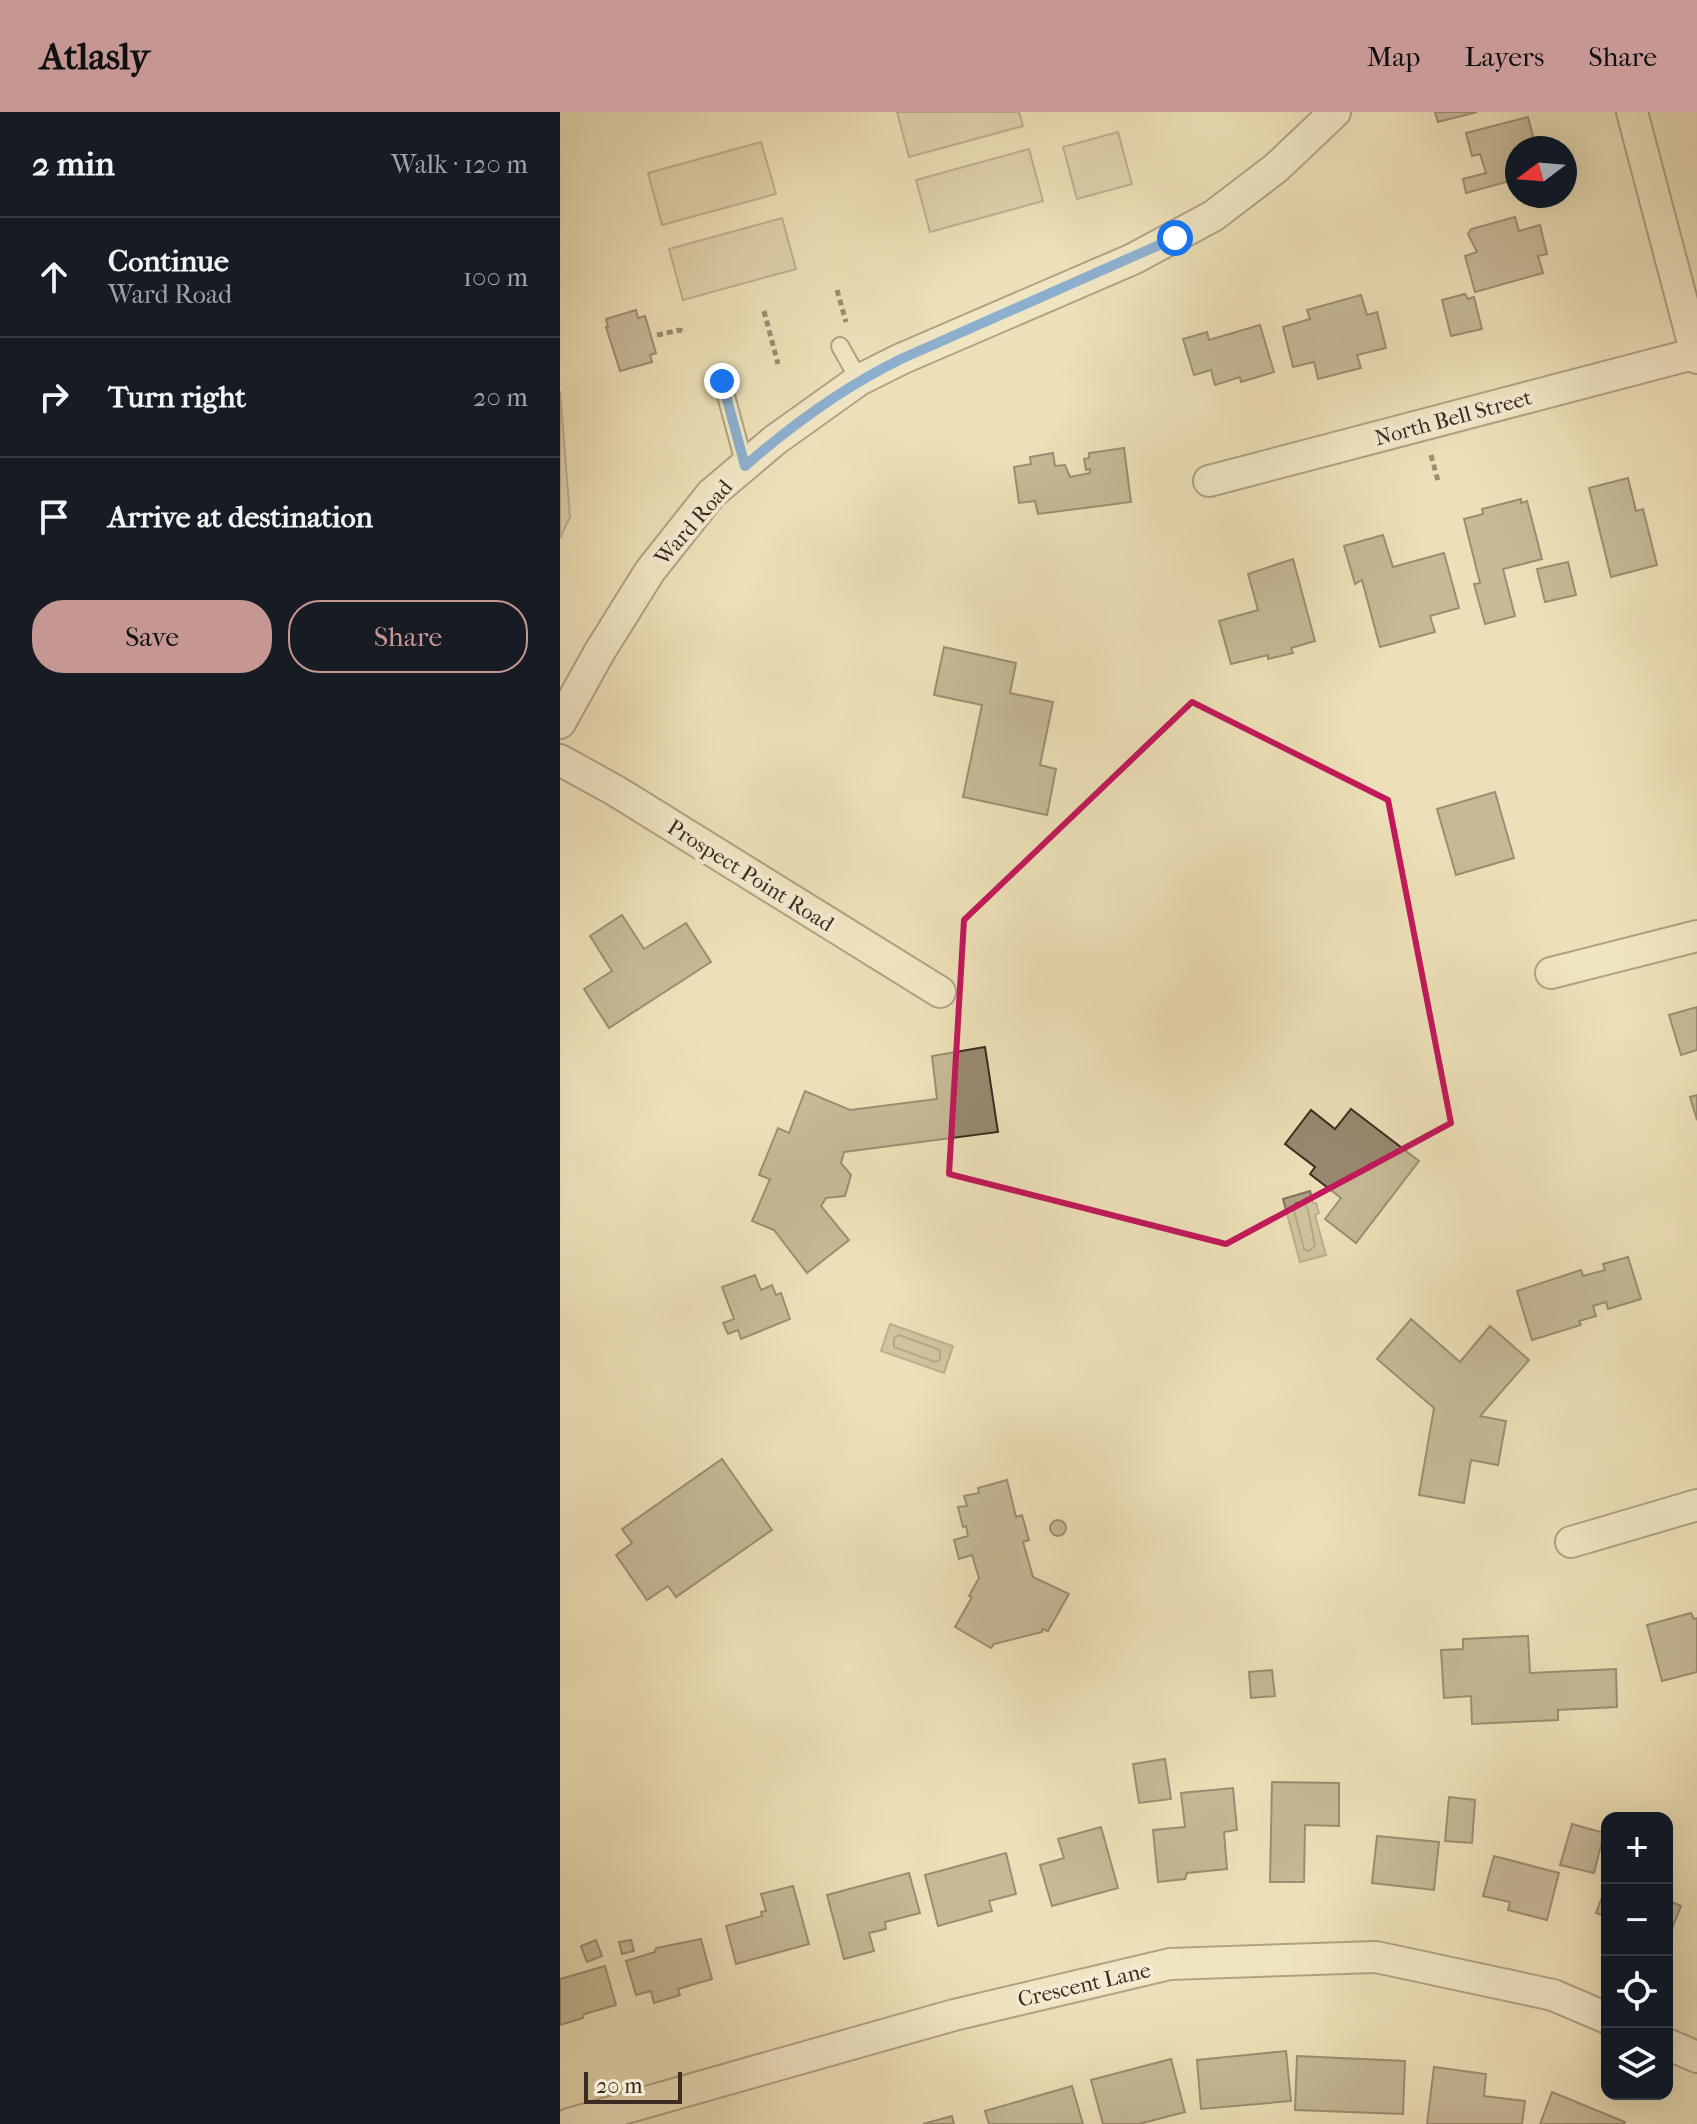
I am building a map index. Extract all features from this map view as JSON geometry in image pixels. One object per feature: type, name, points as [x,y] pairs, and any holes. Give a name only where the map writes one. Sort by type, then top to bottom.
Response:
[{"type":"street","name":"Ward Road","points":[[560,723],[650,571],[711,494],[775,440],[859,380],[1175,238],[1247,192],[1335,112]]},
{"type":"street","points":[[1632,112],[1697,355]]},
{"type":"street","name":"North Bell Street","points":[[1209,481],[1697,355]]},
{"type":"street","name":"Prospect Point Road","points":[[560,760],[616,791],[940,992]]},
{"type":"street","points":[[1551,973],[1697,936]]},
{"type":"street","points":[[1571,1542],[1697,1505]]},
{"type":"street","name":"Crescent Lane","points":[[569,2124],[954,2015],[1170,1964],[1376,1957],[1553,1995],[1601,2015]]},
{"type":"street","points":[[1673,2047],[1697,2057]]},
{"type":"lane","points":[[840,346],[859,380]]},
{"type":"lane","points":[[722,381],[745,466]]},
{"type":"path","points":[[837,290],[848,327],[840,346]]},
{"type":"path","points":[[764,311],[778,364]]},
{"type":"path","points":[[657,335],[680,330],[686,332]]},
{"type":"highlighted area","points":[[1192,702],[1388,800],[1451,1123],[1226,1244],[949,1174],[964,920]]},
{"type":"shaded area","points":[[897,112],[1019,112],[1023,126],[909,157]]},
{"type":"shaded area","points":[[1118,132],[1132,184],[1077,199],[1063,147]]},
{"type":"shaded area","points":[[761,142],[776,194],[662,225],[648,173]]},
{"type":"shaded area","points":[[1029,149],[1043,201],[930,232],[916,180]]},
{"type":"shaded area","points":[[782,218],[796,269],[683,300],[669,249]]},
{"type":"shaded area","points":[[560,391],[570,517],[560,538]]},
{"type":"water","points":[[1310,1191],[1319,1213],[1315,1215],[1326,1255],[1300,1262],[1283,1199]]},
{"type":"water","points":[[890,1324],[953,1346],[944,1373],[881,1351]]},
{"type":"building","points":[[1435,112],[1477,112],[1438,122]]},
{"type":"building","points":[[1528,117],[1533,136],[1505,136],[1505,182],[1466,193],[1463,179],[1486,173],[1480,154],[1472,156],[1466,133]]},
{"type":"building","points":[[1515,217],[1519,231],[1540,225],[1547,254],[1538,256],[1543,273],[1475,292],[1465,256],[1477,252],[1468,234],[1471,229]]},
{"type":"building","points":[[1465,294],[1468,299],[1474,297],[1482,329],[1451,336],[1442,300]]},
{"type":"building","points":[[1361,295],[1367,315],[1377,312],[1386,348],[1357,355],[1361,368],[1318,379],[1314,362],[1293,367],[1283,327],[1310,319],[1307,310]]},
{"type":"building","points":[[636,310],[638,318],[645,316],[656,353],[650,355],[652,362],[620,371],[606,319]]},
{"type":"building","points":[[1260,325],[1274,372],[1241,382],[1240,377],[1215,385],[1211,370],[1194,375],[1183,339],[1207,332],[1209,340]]},
{"type":"building","points":[[1124,448],[1131,502],[1038,514],[1035,501],[1019,503],[1014,467],[1031,464],[1030,457],[1053,453],[1055,466],[1065,465],[1070,477],[1090,473],[1090,469],[1086,470],[1084,459],[1089,458],[1089,453]]},
{"type":"building","points":[[1628,478],[1636,511],[1643,509],[1657,565],[1611,577],[1589,488]]},
{"type":"building","points":[[1521,499],[1521,503],[1527,501],[1542,559],[1503,569],[1515,616],[1485,624],[1474,584],[1480,583],[1464,519],[1483,514],[1482,509]]},
{"type":"building","points":[[1383,535],[1393,567],[1444,553],[1459,608],[1430,616],[1435,632],[1380,647],[1362,580],[1355,584],[1344,546]]},
{"type":"building","points":[[1293,559],[1315,641],[1291,648],[1293,653],[1231,664],[1219,621],[1258,610],[1248,574]]},
{"type":"building","points":[[1568,562],[1576,595],[1545,602],[1537,569]]},
{"type":"building","points":[[944,647],[1016,663],[1010,693],[1053,702],[1040,765],[1056,769],[1047,815],[963,797],[982,705],[934,695]]},
{"type":"building","points":[[1495,792],[1514,858],[1456,875],[1437,809]]},
{"type":"building","points":[[622,915],[644,949],[686,923],[711,962],[609,1028],[584,989],[612,971],[590,936]]},
{"type":"building","points":[[1697,1007],[1697,1050],[1681,1055],[1669,1015]]},
{"type":"building","points":[[985,1047],[998,1132],[844,1152],[841,1163],[851,1175],[845,1196],[826,1198],[821,1206],[849,1240],[807,1273],[774,1230],[752,1221],[770,1179],[759,1175],[778,1128],[789,1133],[805,1091],[850,1110],[937,1099],[932,1056]]},
{"type":"building","points":[[1697,1095],[1697,1120],[1690,1097]]},
{"type":"building","points":[[1351,1109],[1419,1161],[1356,1243],[1325,1219],[1341,1198],[1310,1174],[1315,1167],[1285,1144],[1311,1110],[1335,1129]]},
{"type":"building","points":[[1628,1257],[1641,1299],[1608,1309],[1606,1302],[1593,1306],[1596,1316],[1579,1321],[1581,1325],[1532,1340],[1517,1291],[1581,1270],[1583,1276],[1605,1270],[1603,1264]]},
{"type":"building","points":[[755,1275],[761,1290],[772,1285],[776,1295],[781,1293],[790,1319],[741,1339],[738,1330],[728,1334],[723,1323],[734,1319],[722,1287]]},
{"type":"building","points":[[1411,1319],[1460,1362],[1490,1326],[1529,1360],[1480,1416],[1506,1421],[1498,1465],[1471,1460],[1464,1503],[1419,1495],[1434,1408],[1377,1359]]},
{"type":"building","points":[[722,1459],[772,1530],[676,1597],[668,1586],[647,1600],[616,1555],[632,1543],[622,1529]]},
{"type":"building","points":[[1007,1480],[1016,1517],[1022,1515],[1029,1540],[1023,1542],[1033,1577],[1069,1594],[1048,1631],[1042,1629],[1042,1632],[994,1644],[991,1648],[955,1627],[979,1578],[972,1555],[959,1559],[954,1540],[968,1536],[958,1507],[967,1506],[964,1496],[979,1493],[978,1488]]},
{"type":"building","points":[[1058,1520],[1064,1522],[1064,1534],[1058,1536],[1052,1534],[1050,1528],[1052,1522]]},
{"type":"building","points":[[1691,1613],[1694,1619],[1697,1618],[1697,1672],[1662,1681],[1647,1625]]},
{"type":"building","points":[[1528,1636],[1530,1673],[1616,1669],[1617,1707],[1558,1710],[1558,1720],[1472,1724],[1471,1696],[1444,1698],[1441,1650],[1463,1649],[1463,1639]]},
{"type":"building","points":[[1272,1670],[1275,1696],[1251,1698],[1249,1672]]},
{"type":"building","points":[[1165,1759],[1171,1799],[1139,1803],[1133,1764]]},
{"type":"building","points":[[1272,1782],[1339,1783],[1339,1826],[1305,1825],[1304,1882],[1270,1882]]},
{"type":"building","points":[[1233,1788],[1237,1830],[1224,1832],[1227,1869],[1187,1873],[1185,1879],[1158,1882],[1153,1830],[1185,1827],[1181,1793]]},
{"type":"building","points":[[1449,1797],[1475,1800],[1472,1843],[1445,1841]]},
{"type":"building","points":[[1572,1824],[1601,1832],[1594,1873],[1560,1865]]},
{"type":"building","points":[[1101,1827],[1118,1888],[1052,1906],[1040,1865],[1064,1858],[1058,1839]]},
{"type":"building","points":[[1377,1836],[1439,1842],[1434,1890],[1372,1883]]},
{"type":"building","points":[[1006,1853],[1016,1894],[989,1901],[992,1911],[938,1926],[925,1875]]},
{"type":"building","points":[[1494,1856],[1559,1873],[1547,1920],[1508,1910],[1510,1902],[1483,1896]]},
{"type":"building","points":[[909,1873],[920,1913],[885,1922],[886,1929],[869,1933],[874,1951],[844,1959],[827,1895]]},
{"type":"building","points":[[793,1886],[809,1944],[736,1964],[726,1926],[762,1916],[761,1912],[766,1911],[761,1894]]},
{"type":"building","points":[[1673,1903],[1681,1906],[1673,1926]]},
{"type":"building","points":[[701,1939],[712,1979],[678,1989],[680,1995],[654,2003],[651,1991],[636,1995],[626,1961],[655,1952],[656,1948]]},
{"type":"building","points":[[596,1940],[602,1956],[587,1962],[581,1946]]},
{"type":"building","points":[[631,1940],[634,1951],[622,1954],[619,1942]]},
{"type":"building","points":[[605,1966],[616,2005],[560,2025],[560,1979]]},
{"type":"building","points":[[1286,2051],[1291,2101],[1201,2109],[1197,2060]]},
{"type":"building","points":[[1297,2056],[1405,2061],[1403,2114],[1295,2110]]},
{"type":"building","points":[[1171,2059],[1185,2112],[1139,2124],[1103,2124],[1091,2080]]},
{"type":"building","points":[[1434,2067],[1486,2074],[1484,2096],[1525,2101],[1522,2124],[1427,2124]]},
{"type":"building","points":[[1072,2086],[1083,2124],[989,2124],[985,2111]]},
{"type":"building","points":[[1552,2092],[1625,2122],[1540,2124]]},
{"type":"building","points":[[952,2116],[954,2124],[923,2124]]},
{"type":"route","points":[[722,381],[745,466],[775,440],[859,380],[1175,238]]}]
